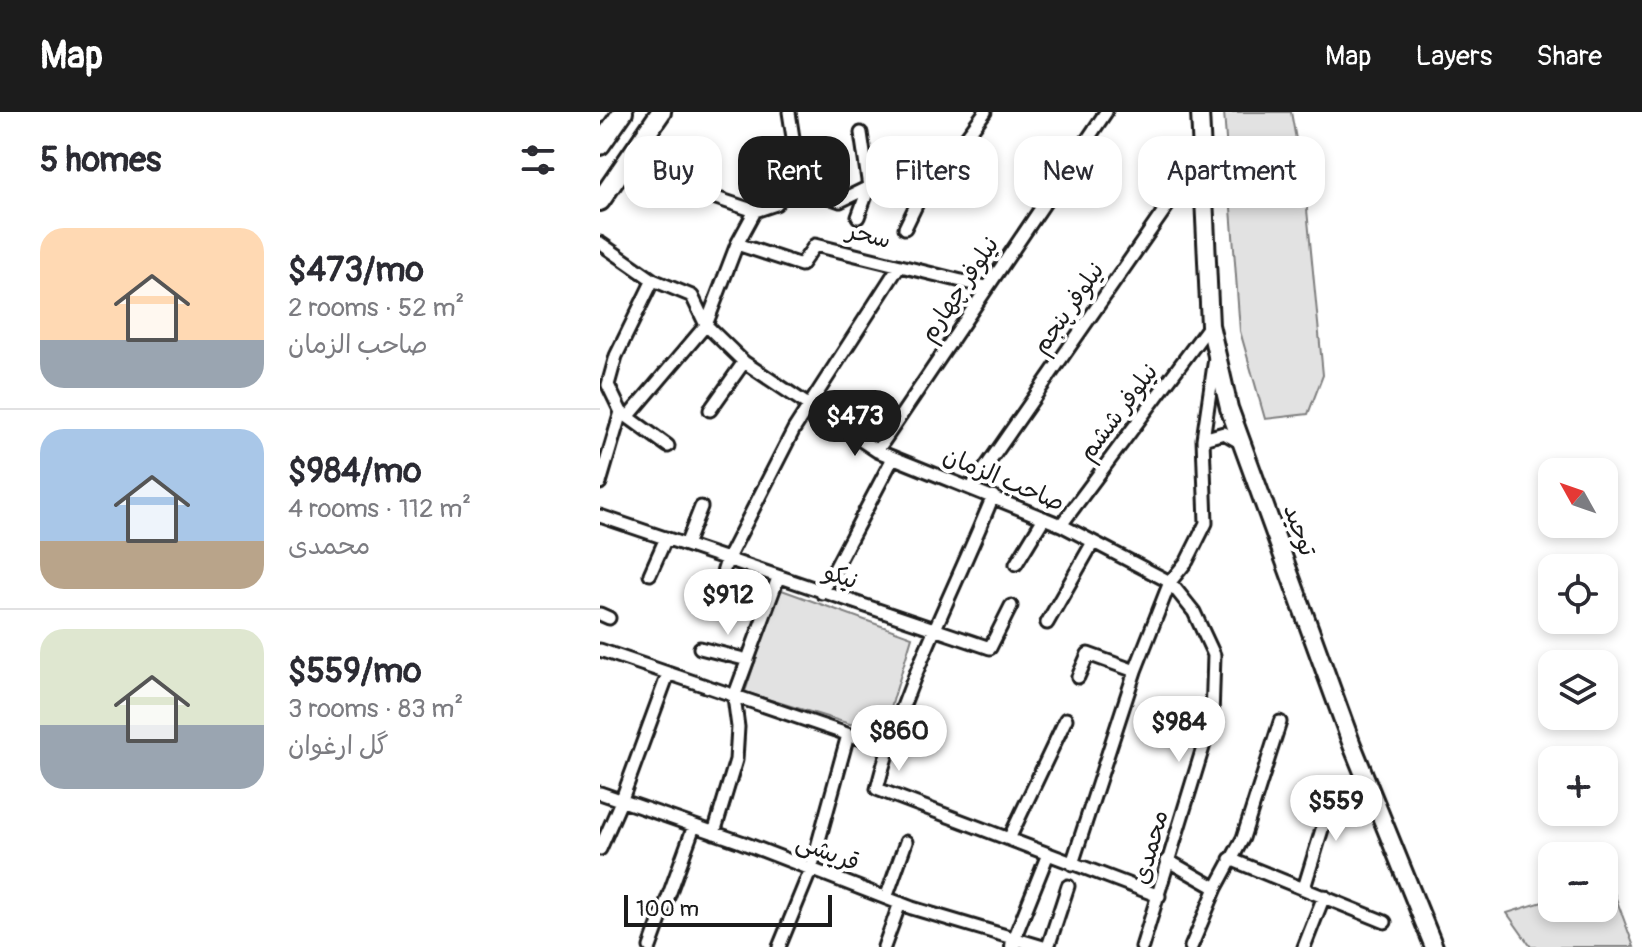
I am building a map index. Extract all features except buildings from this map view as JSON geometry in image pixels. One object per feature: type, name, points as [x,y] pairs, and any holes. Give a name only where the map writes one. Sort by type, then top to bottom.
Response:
[{"type":"main road","points":[[600,145],[623,112]]},
{"type":"main road","points":[[600,201],[661,112]]},
{"type":"main road","name":"توحید","points":[[1200,112],[1202,136]]},
{"type":"main road","name":"توحید","points":[[1205,208],[1210,325],[1215,357],[1352,745],[1434,947]]},
{"type":"street","points":[[789,112],[793,136]]},
{"type":"street","points":[[967,136],[985,112]]},
{"type":"street","name":"نیلوفر چهارم","points":[[877,451],[1106,112]]},
{"type":"street","points":[[861,133],[866,167]]},
{"type":"street","points":[[623,167],[755,211],[764,208]]},
{"type":"street","points":[[858,217],[866,195]]},
{"type":"street","points":[[905,228],[915,208]]},
{"type":"street","name":"نیلوفر پنجم","points":[[972,487],[1167,208]]},
{"type":"street","points":[[600,483],[625,414],[706,325],[737,244],[755,211]]},
{"type":"street","name":"صاحب الزمان","points":[[600,243],[653,280],[692,296],[706,325],[744,362],[877,451],[1061,525],[1092,544],[1170,582]]},
{"type":"street","name":"سحر","points":[[737,244],[801,265],[815,245],[986,287]]},
{"type":"street","points":[[717,592],[727,560],[808,406],[899,266]]},
{"type":"street","points":[[653,280],[616,356],[608,385],[625,414],[668,446]]},
{"type":"street","name":"نیلوفر ششم","points":[[1061,525],[1210,325]]},
{"type":"street","points":[[1072,864],[1135,671],[1170,582],[1187,561],[1206,523],[1203,439],[1215,357]]},
{"type":"street","points":[[710,410],[744,362]]},
{"type":"street","points":[[1203,439],[1224,433],[1244,445]]},
{"type":"street","points":[[822,593],[893,458]]},
{"type":"street","points":[[993,496],[955,589],[931,631],[888,748],[877,789],[1159,896]]},
{"type":"street","points":[[686,545],[701,507]]},
{"type":"street","name":"نیکو","points":[[600,516],[931,631],[990,648],[1011,606]]},
{"type":"street","points":[[1016,564],[1044,518]]},
{"type":"street","points":[[650,574],[666,538]]},
{"type":"street","points":[[1047,623],[1092,544]]},
{"type":"street","points":[[714,833],[736,760],[734,697],[778,578]]},
{"type":"street","name":"محمدی","points":[[1142,947],[1212,718],[1214,655],[1194,612],[1170,582]]},
{"type":"street","points":[[700,648],[748,660]]},
{"type":"street","points":[[600,650],[888,748]]},
{"type":"street","points":[[1078,677],[1088,654],[1135,671]]},
{"type":"street","points":[[600,849],[668,674]]},
{"type":"street","points":[[1009,839],[1066,719]]},
{"type":"street","points":[[1191,947],[1216,888],[1243,838],[1280,722]]},
{"type":"street","points":[[779,947],[811,869],[848,735]]},
{"type":"street","points":[[1304,888],[1335,787]]},
{"type":"street","name":"قریشی","points":[[600,793],[1014,943],[1046,947]]},
{"type":"street","points":[[650,947],[694,826]]},
{"type":"street","points":[[886,898],[906,842]]},
{"type":"street","points":[[1014,943],[1048,854]]},
{"type":"street","points":[[1230,859],[1385,922]]},
{"type":"street","points":[[1167,860],[1216,888]]},
{"type":"street","points":[[1046,947],[1068,886]]},
{"type":"street","points":[[1304,947],[1324,896]]},
{"type":"street","points":[[884,947],[900,903]]},
{"type":"shaded area","points":[[1224,112],[1291,112],[1295,136],[1226,136]]},
{"type":"shaded area","points":[[1231,208],[1307,208],[1323,375],[1308,414],[1265,419],[1240,331]]},
{"type":"shaded area","points":[[779,589],[912,637],[883,734],[745,692]]},
{"type":"shaded area","points":[[1538,903],[1538,922],[1618,922],[1618,904],[1634,947],[1531,947],[1507,913]]}]
